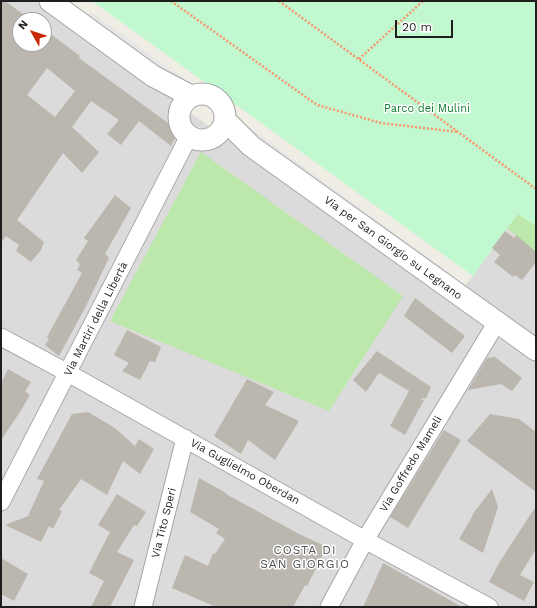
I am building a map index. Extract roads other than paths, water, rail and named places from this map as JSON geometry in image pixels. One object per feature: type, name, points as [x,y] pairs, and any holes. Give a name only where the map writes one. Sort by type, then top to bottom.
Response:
[{"type":"street","name":"Via per San Giorgio su Legnano","points":[[50,1],[186,101],[198,94],[213,96],[219,100],[225,113],[222,127],[251,146],[536,350]]},
{"type":"street","points":[[186,101],[179,120],[181,126],[190,136],[196,140],[212,138],[222,127]]},
{"type":"street","name":"Via Martiri della Libertà","points":[[1,502],[190,136]]},
{"type":"street","name":"Via Goffredo Mameli","points":[[329,607],[365,540],[497,322]]},
{"type":"street","name":"Via Guglielmo Oberdan","points":[[1,337],[185,438],[365,540],[489,607]]},
{"type":"street","name":"Via Tito Speri","points":[[143,607],[185,438]]},
{"type":"district","name":"COSTA DI SAN GIORGIO","points":[[305,557]]},
{"type":"park label","name":"Parco dei Mulini","points":[[427,109]]}]
